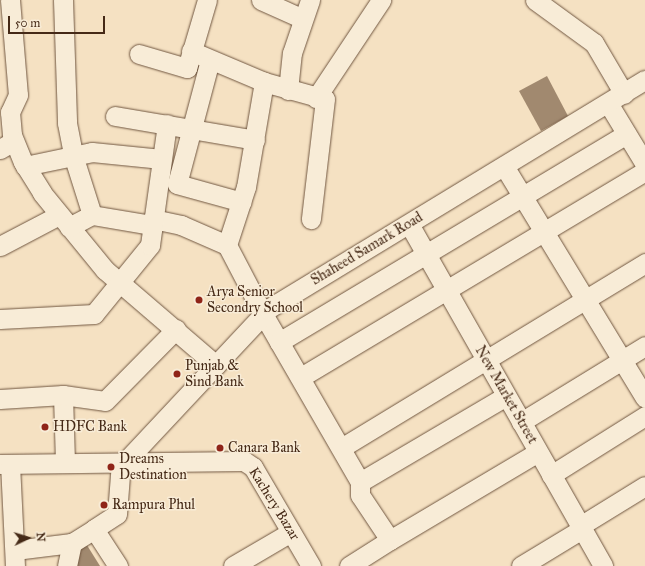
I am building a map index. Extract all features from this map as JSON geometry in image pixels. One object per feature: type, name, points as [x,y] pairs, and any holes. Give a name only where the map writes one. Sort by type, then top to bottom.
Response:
[{"type":"street","points":[[10,0],[7,30],[18,91],[10,112],[7,145],[25,166],[64,221],[105,270],[176,329],[216,365]]},
{"type":"street","points":[[63,0],[67,123],[73,155],[92,215]]},
{"type":"street","points":[[189,60],[207,0]]},
{"type":"street","points":[[261,0],[303,19]]},
{"type":"street","points":[[288,90],[292,53],[310,0]]},
{"type":"street","points":[[311,219],[322,101],[381,0]]},
{"type":"street","points":[[535,0],[594,43],[616,98],[627,134],[645,164]]},
{"type":"street","points":[[139,54],[189,60],[210,60],[264,82],[322,101]]},
{"type":"street","points":[[210,60],[178,184],[242,202]]},
{"type":"street","name":"Shaheed Samark Road","points":[[125,462],[263,314],[645,80]]},
{"type":"street","points":[[227,245],[242,202],[255,140],[264,82]]},
{"type":"street","points":[[0,103],[18,91]]},
{"type":"street","points":[[115,116],[167,124],[191,131],[255,140]]},
{"type":"street","points":[[0,319],[94,314],[150,245],[152,222],[167,124]]},
{"type":"street","points":[[279,342],[627,134]]},
{"type":"street","points":[[25,166],[73,155],[111,152],[162,159]]},
{"type":"street","points":[[504,166],[645,398]]},
{"type":"street","points":[[301,377],[545,233],[645,171]]},
{"type":"street","points":[[0,246],[64,221],[92,215],[181,225],[227,245],[263,314],[301,377],[360,482],[360,495],[390,540]]},
{"type":"street","name":"New Market Street","points":[[409,224],[603,566]]},
{"type":"street","points":[[341,448],[645,263]]},
{"type":"street","points":[[0,399],[63,395],[106,400],[176,329]]},
{"type":"street","points":[[521,422],[645,346]]},
{"type":"street","points":[[63,395],[65,463]]},
{"type":"street","points":[[360,482],[506,396]]},
{"type":"street","points":[[551,475],[645,416]]},
{"type":"street","points":[[349,566],[538,452]]},
{"type":"street","name":"Kachery Bazar","points":[[5,464],[244,461],[253,467],[311,566]]},
{"type":"street","points":[[5,464],[7,531],[15,558],[72,543],[117,514],[125,462]]},
{"type":"street","points":[[520,566],[645,486]]},
{"type":"street","points":[[94,529],[118,566]]},
{"type":"street","points":[[233,566],[291,532]]},
{"type":"street","points":[[67,566],[72,543]]},
{"type":"building","points":[[547,76],[568,116],[541,131],[519,91]]},
{"type":"building","points":[[85,542],[100,566],[70,566],[74,549]]},
{"type":"place","name":"Arya Senior Secondry School","points":[[199,300]]},
{"type":"place","name":"Punjab & Sind Bank","points":[[177,374]]},
{"type":"place","name":"HDFC Bank","points":[[45,427]]},
{"type":"place","name":"Canara Bank","points":[[220,448]]},
{"type":"place","name":"Dreams Destination","points":[[111,467]]},
{"type":"place","name":"Rampura Phul","points":[[104,505]]}]
